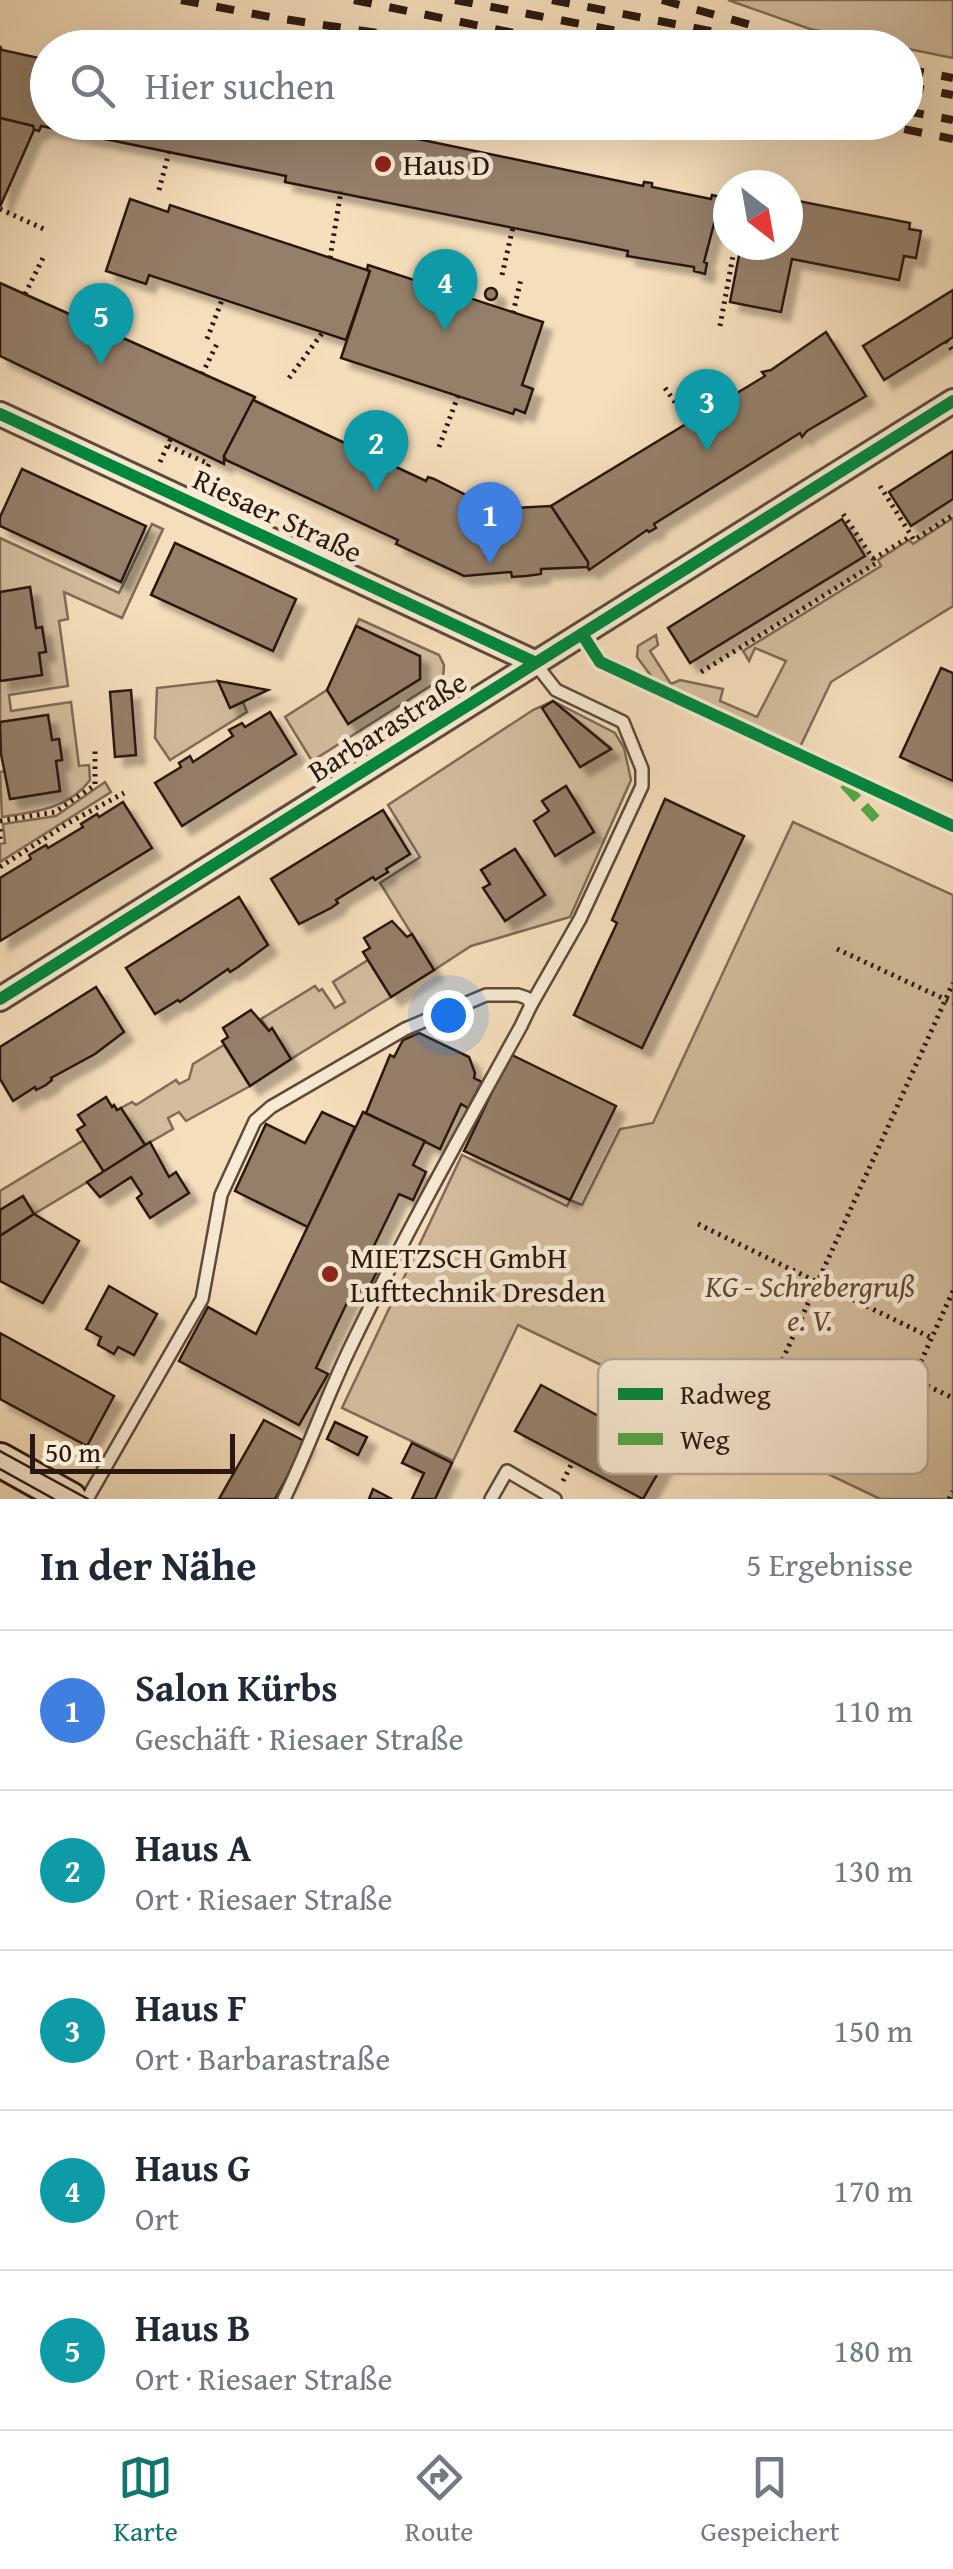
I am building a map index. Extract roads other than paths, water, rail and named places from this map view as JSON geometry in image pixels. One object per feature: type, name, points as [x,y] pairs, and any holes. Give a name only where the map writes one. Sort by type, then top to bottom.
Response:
[{"type":"main road","points":[[0,1460],[70,1499]]},
{"type":"street","name":"Barbarastraße","points":[[0,999],[953,400]]},
{"type":"street","name":"Riesaer Straße","points":[[0,414],[534,662]]},
{"type":"lane","points":[[284,1499],[314,1439],[350,1347],[580,919],[642,786],[642,769],[623,722],[556,690],[534,662]]},
{"type":"lane","points":[[87,1499],[202,1299],[221,1195],[256,1121],[271,1107],[405,1029],[486,994],[518,994],[531,1005]]},
{"type":"lane","points":[[491,1499],[506,1471],[555,1499]]},
{"type":"tram line","points":[[0,1451],[88,1499]]},
{"type":"tram line","points":[[0,1469],[54,1499]]},
{"type":"railway","points":[[181,0],[357,30]]},
{"type":"railway","points":[[354,0],[500,30]]},
{"type":"railway","points":[[455,0],[612,30]]},
{"type":"railway","points":[[552,0],[705,30]]},
{"type":"railway","points":[[662,0],[751,25]]},
{"type":"railway","points":[[923,72],[953,78]]},
{"type":"railway","points":[[923,89],[953,95]]},
{"type":"railway","points":[[923,114],[953,120]]},
{"type":"railway","points":[[923,133],[953,139]]},
{"type":"place","name":"Haus D","points":[[383,164]]},
{"type":"place","name":"Haus G","points":[[445,331]]},
{"type":"place","name":"Haus B","points":[[101,365]]},
{"type":"place","name":"Haus F","points":[[707,451]]},
{"type":"place","name":"Haus A","points":[[376,492]]},
{"type":"place","name":"Salon Kürbs","points":[[490,564]]},
{"type":"place","name":"MIETZSCH GmbH Lufttechnik Dresden","points":[[330,1274]]},
{"type":"park label","name":"KG - Schrebergruß e. V.","points":[[810,1303]]}]
